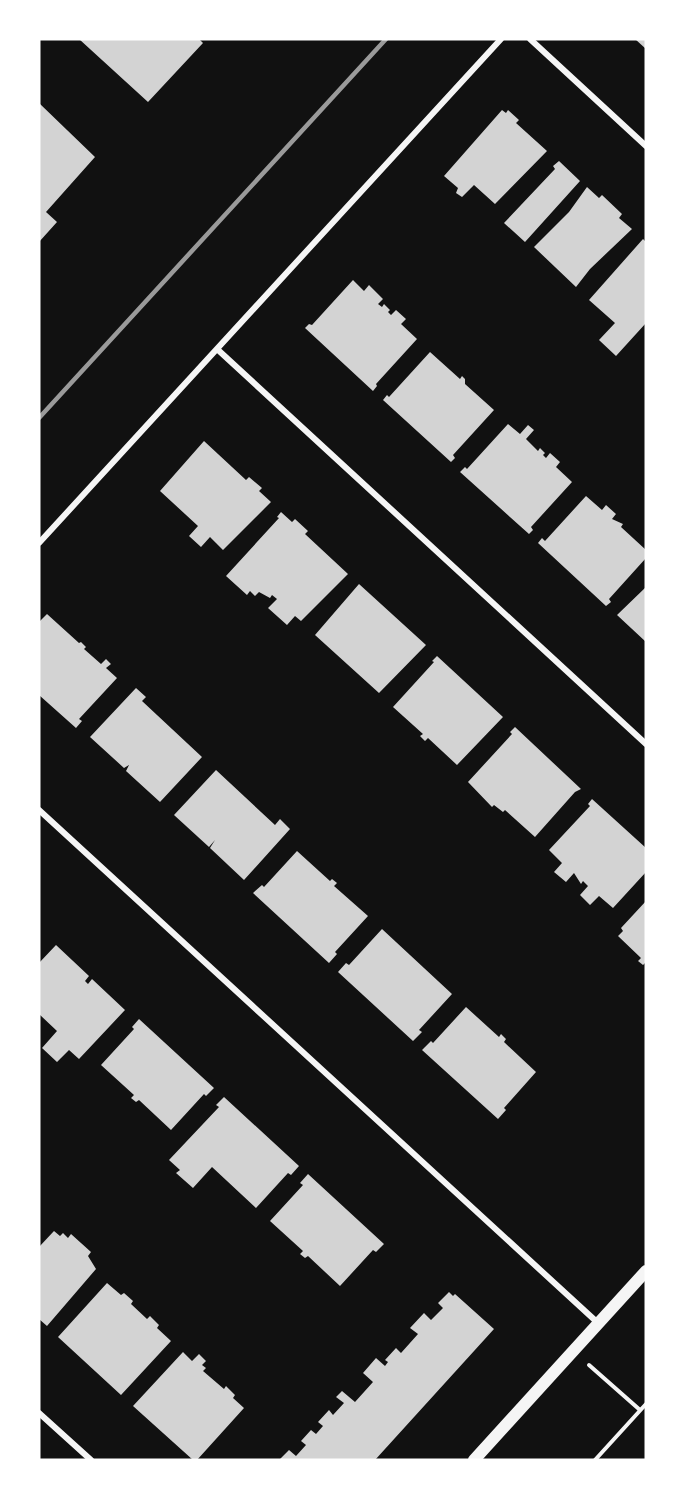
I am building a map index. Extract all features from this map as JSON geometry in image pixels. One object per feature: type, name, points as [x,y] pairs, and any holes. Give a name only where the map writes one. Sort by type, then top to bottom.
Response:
[{"type":"main road","points":[[474,1460],[646,1271]]},
{"type":"street","points":[[39,543],[501,39]]},
{"type":"street","points":[[530,39],[646,146]]},
{"type":"street","points":[[217,349],[646,744]]},
{"type":"street","points":[[39,810],[598,1323]]},
{"type":"street","points":[[39,1413],[91,1460]]},
{"type":"path","points":[[573,1352],[640,1410]]},
{"type":"path","points":[[595,1460],[646,1404]]},
{"type":"building","points":[[79,39],[199,39],[203,43],[148,102]]},
{"type":"building","points":[[635,39],[646,39],[646,49]]},
{"type":"building","points":[[39,103],[95,157],[46,212],[57,222],[39,242]]},
{"type":"building","points":[[502,110],[506,113],[508,110],[519,120],[516,123],[547,151],[495,204],[474,185],[462,197],[456,193],[458,188],[444,176]]},
{"type":"building","points":[[559,161],[580,181],[525,242],[504,223],[555,169],[553,166]]},
{"type":"building","points":[[587,187],[599,198],[602,195],[622,214],[619,218],[632,229],[590,269],[576,287],[534,247],[569,212]]},
{"type":"building","points":[[643,239],[646,242],[646,323],[616,356],[599,340],[615,323],[589,300]]},
{"type":"building","points":[[353,280],[364,291],[369,285],[383,299],[378,304],[382,307],[384,304],[390,310],[388,312],[391,315],[396,310],[406,319],[401,324],[417,339],[376,384],[373,391],[305,328],[309,324],[312,325]]},
{"type":"building","points":[[430,352],[460,379],[462,376],[465,384],[494,410],[453,455],[455,458],[451,462],[383,400],[387,395],[389,397]]},
{"type":"building","points":[[508,424],[520,434],[528,425],[534,430],[526,439],[538,451],[540,448],[546,458],[550,453],[560,462],[556,467],[572,482],[531,527],[533,530],[529,534],[460,472],[465,467],[467,469]]},
{"type":"building","points":[[204,441],[246,480],[249,477],[262,488],[259,491],[271,502],[223,550],[210,537],[201,547],[189,536],[198,526],[160,491]]},
{"type":"building","points":[[586,496],[602,510],[606,505],[616,514],[612,519],[623,524],[621,527],[646,550],[646,558],[609,599],[611,602],[606,606],[538,543],[542,538],[545,541]]},
{"type":"building","points":[[281,512],[292,522],[295,519],[308,531],[305,534],[348,574],[301,621],[295,616],[287,625],[268,608],[277,599],[272,595],[270,598],[259,592],[255,596],[250,591],[247,595],[226,576],[279,518],[277,517]]},
{"type":"building","points":[[359,584],[426,645],[379,693],[315,635]]},
{"type":"building","points":[[646,587],[646,642],[617,615]]},
{"type":"building","points":[[47,614],[79,643],[81,642],[86,647],[84,649],[101,664],[106,659],[111,664],[106,668],[117,678],[79,719],[82,721],[76,728],[39,695],[39,622]]},
{"type":"building","points":[[437,656],[503,717],[457,765],[428,738],[425,741],[420,736],[423,734],[393,707]]},
{"type":"building","points":[[136,688],[146,697],[142,701],[202,757],[160,802],[126,771],[129,765],[124,768],[90,737]]},
{"type":"building","points":[[515,727],[581,789],[575,792],[535,837],[505,810],[503,812],[494,805],[492,807],[468,782],[512,734],[510,732]]},
{"type":"building","points":[[216,770],[275,825],[280,819],[290,829],[244,880],[210,848],[215,840],[209,847],[174,815]]},
{"type":"building","points":[[592,799],[646,848],[646,872],[613,908],[599,896],[590,905],[580,895],[588,886],[583,881],[581,884],[574,873],[566,882],[554,872],[562,863],[549,850],[590,806],[588,804]]},
{"type":"building","points":[[297,851],[330,881],[332,879],[337,883],[334,886],[368,916],[335,952],[337,954],[329,963],[253,893],[262,885],[264,887]]},
{"type":"building","points":[[646,901],[646,962],[643,965],[638,961],[641,958],[618,936],[623,931],[621,928]]},
{"type":"building","points":[[382,929],[452,994],[419,1030],[422,1032],[413,1041],[338,972],[346,963],[349,965]]},
{"type":"building","points":[[56,945],[89,976],[85,981],[88,984],[92,979],[125,1010],[79,1059],[69,1050],[57,1062],[42,1048],[57,1031],[39,1014],[39,963]]},
{"type":"building","points":[[466,1007],[499,1037],[501,1034],[506,1039],[504,1042],[536,1072],[504,1108],[506,1110],[498,1119],[422,1050],[431,1041],[433,1043]]},
{"type":"building","points":[[139,1019],[214,1088],[206,1096],[204,1094],[171,1130],[139,1100],[136,1102],[131,1098],[134,1095],[101,1065],[134,1029],[132,1027]]},
{"type":"building","points":[[224,1097],[299,1166],[291,1175],[288,1173],[256,1208],[212,1167],[193,1188],[176,1173],[180,1170],[169,1160],[219,1107],[216,1105]]},
{"type":"building","points":[[308,1174],[384,1244],[376,1252],[373,1250],[340,1286],[308,1256],[305,1258],[300,1254],[303,1251],[270,1221],[303,1185],[300,1183]]},
{"type":"building","points":[[54,1231],[60,1236],[63,1233],[68,1238],[71,1234],[91,1252],[88,1256],[96,1269],[47,1326],[39,1319],[39,1247]]},
{"type":"building","points":[[107,1283],[121,1295],[124,1293],[133,1301],[131,1304],[147,1319],[150,1316],[159,1325],[157,1328],[171,1341],[121,1395],[58,1337]]},
{"type":"building","points":[[449,1292],[453,1296],[455,1294],[494,1329],[375,1460],[279,1460],[289,1450],[296,1456],[306,1445],[301,1441],[311,1430],[316,1434],[323,1426],[318,1422],[329,1410],[333,1415],[344,1403],[336,1397],[342,1391],[355,1402],[373,1382],[363,1373],[376,1358],[385,1366],[388,1362],[385,1360],[396,1348],[401,1353],[418,1334],[410,1328],[424,1313],[431,1320],[443,1308],[438,1303]]},
{"type":"building","points":[[183,1352],[192,1361],[199,1354],[206,1361],[202,1365],[206,1368],[203,1371],[224,1389],[226,1386],[235,1395],[233,1398],[244,1408],[197,1460],[193,1460],[133,1406]]},
{"type":"railway","points":[[39,418],[386,39]]}]
